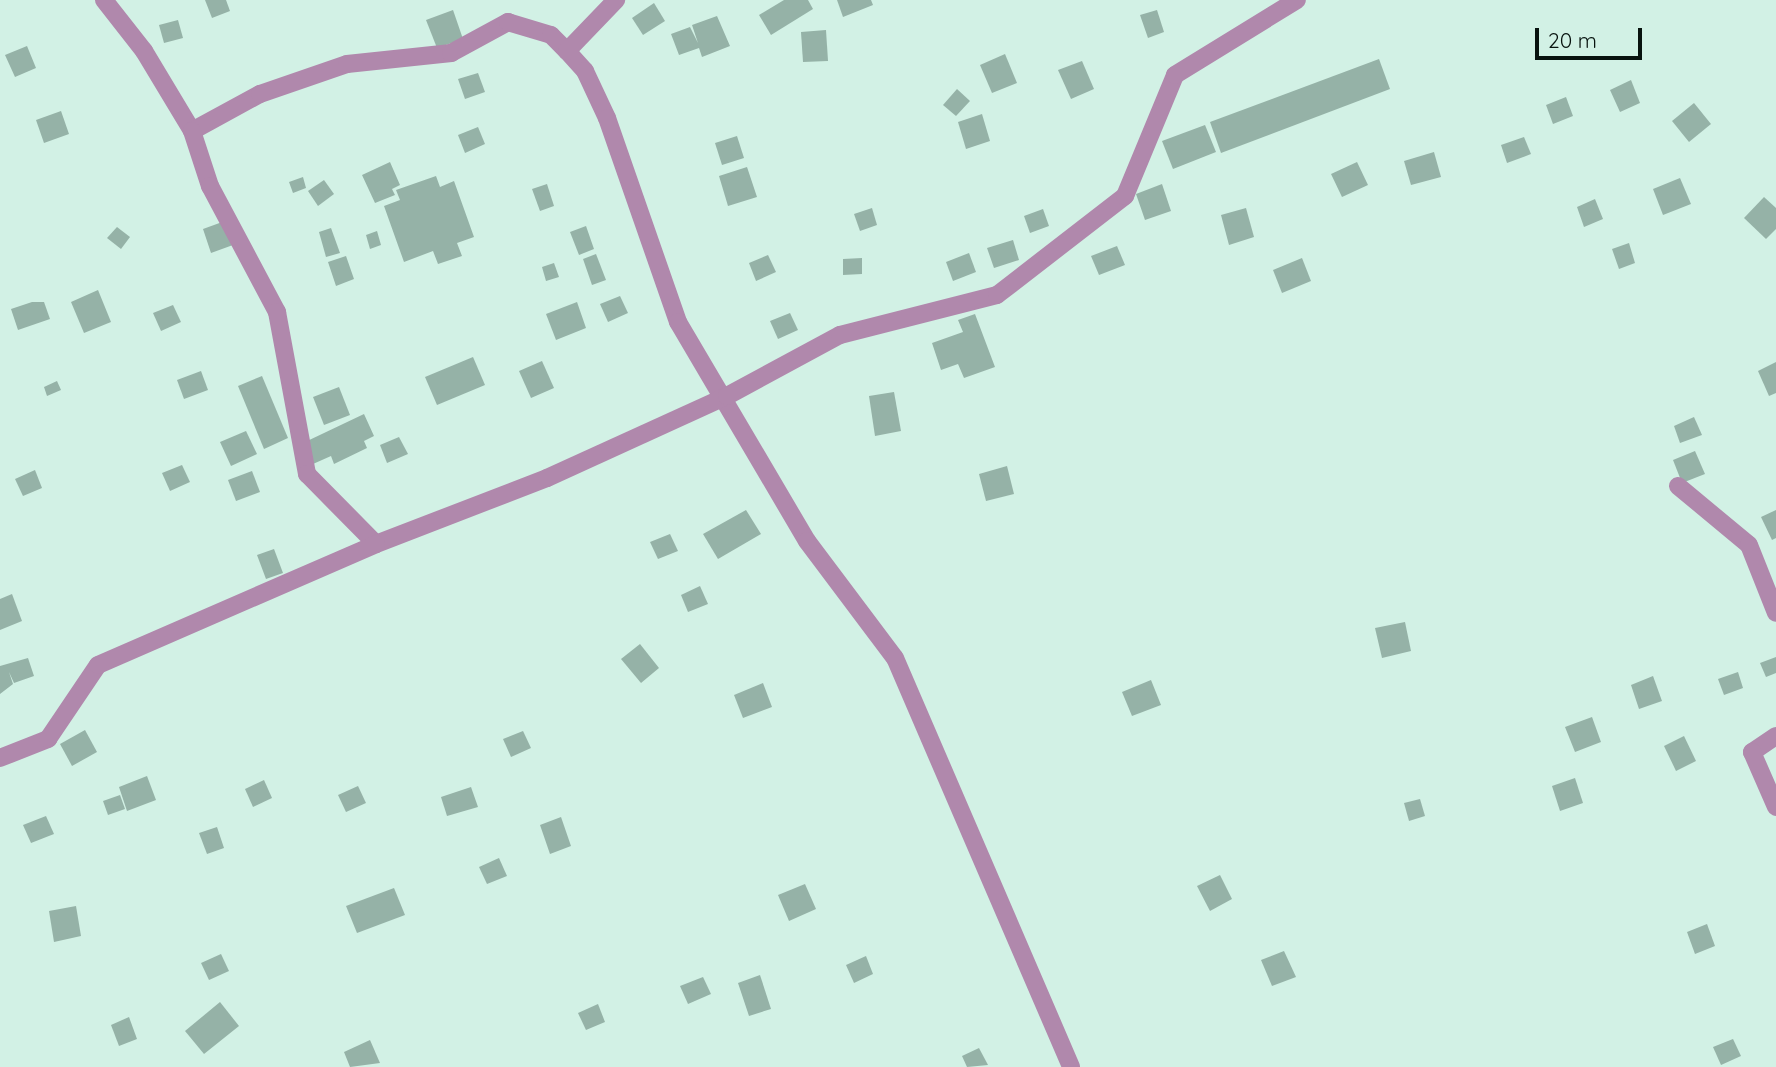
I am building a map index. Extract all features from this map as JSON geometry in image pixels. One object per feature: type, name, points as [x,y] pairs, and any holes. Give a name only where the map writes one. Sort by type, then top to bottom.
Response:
[{"type":"street","points":[[104,0],[144,51],[192,131],[210,186],[277,312],[307,474],[376,544]]},
{"type":"street","points":[[567,51],[616,0]]},
{"type":"street","points":[[0,758],[48,739],[98,665],[376,544],[547,478],[727,396],[840,335],[997,295],[1125,196],[1175,75],[1297,0]]},
{"type":"street","points":[[192,131],[272,90],[347,64],[450,53],[508,22],[551,36],[567,51],[585,71],[607,118],[678,322],[727,396],[807,541],[895,658],[1071,1067]]},
{"type":"street","points":[[1678,486],[1749,545],[1776,613]]},
{"type":"street","points":[[1776,736],[1752,752],[1776,807]]},
{"type":"building","points":[[205,0],[226,0],[230,11],[212,18]]},
{"type":"building","points":[[784,0],[808,0],[813,9],[771,35],[759,15]]},
{"type":"building","points":[[837,0],[871,0],[873,5],[843,17]]},
{"type":"building","points":[[654,3],[665,21],[643,35],[632,18]]},
{"type":"building","points":[[453,10],[463,39],[437,48],[426,20]]},
{"type":"building","points":[[1157,10],[1164,32],[1148,38],[1140,15]]},
{"type":"building","points":[[717,16],[730,46],[702,57],[699,48],[679,55],[671,34],[690,27],[698,43],[692,25]]},
{"type":"building","points":[[178,20],[183,38],[164,43],[159,25]]},
{"type":"building","points":[[826,30],[828,61],[803,62],[801,32]]},
{"type":"building","points":[[27,46],[36,68],[15,77],[5,55]]},
{"type":"building","points":[[1005,54],[1017,83],[992,93],[980,65]]},
{"type":"building","points":[[1379,59],[1390,89],[1221,153],[1210,122]]},
{"type":"building","points":[[1082,61],[1094,89],[1071,99],[1058,70]]},
{"type":"building","points":[[478,73],[485,92],[465,99],[458,79]]},
{"type":"building","points":[[1631,80],[1640,103],[1620,112],[1610,90]]},
{"type":"building","points":[[957,89],[970,101],[956,116],[943,105]]},
{"type":"building","points":[[1566,97],[1573,116],[1553,124],[1546,105]]},
{"type":"building","points":[[1694,103],[1711,124],[1689,142],[1672,121]]},
{"type":"building","points":[[61,111],[69,134],[44,143],[36,120]]},
{"type":"building","points":[[982,114],[990,141],[966,149],[958,122]]},
{"type":"building","points":[[1205,125],[1216,152],[1173,169],[1162,141]]},
{"type":"building","points":[[478,127],[485,144],[465,153],[458,135]]},
{"type":"building","points":[[737,136],[744,158],[722,165],[715,143]]},
{"type":"building","points":[[1524,137],[1531,154],[1507,163],[1501,145]]},
{"type":"building","points":[[1434,152],[1441,177],[1411,185],[1404,161]]},
{"type":"building","points":[[390,162],[400,185],[392,189],[395,195],[375,203],[362,175]]},
{"type":"building","points":[[1357,162],[1368,185],[1342,197],[1331,174]]},
{"type":"building","points":[[747,167],[757,197],[728,206],[719,176]]},
{"type":"building","points":[[436,176],[440,187],[454,181],[474,237],[457,243],[462,256],[438,264],[433,251],[404,262],[384,206],[400,200],[396,190]]},
{"type":"building","points":[[303,177],[306,188],[293,193],[289,182]]},
{"type":"building","points":[[1680,178],[1691,204],[1663,215],[1653,189]]},
{"type":"building","points":[[324,180],[334,194],[318,206],[308,191]]},
{"type":"building","points":[[547,184],[554,206],[540,211],[532,189]]},
{"type":"building","points":[[1162,184],[1171,211],[1145,220],[1136,194]]},
{"type":"building","points":[[1764,197],[1776,208],[1776,229],[1766,239],[1744,218]]},
{"type":"building","points":[[1595,199],[1603,219],[1584,227],[1577,207]]},
{"type":"building","points":[[872,208],[877,225],[860,231],[854,214]]},
{"type":"building","points":[[1246,208],[1254,237],[1229,245],[1221,215]]},
{"type":"building","points":[[1043,209],[1049,226],[1030,233],[1024,216]]},
{"type":"building","points":[[225,221],[233,245],[211,253],[203,229]]},
{"type":"building","points":[[586,226],[594,249],[579,255],[570,232]]},
{"type":"building","points":[[117,227],[130,237],[121,249],[107,238]]},
{"type":"building","points":[[331,228],[340,253],[326,257],[319,232]]},
{"type":"building","points":[[377,231],[381,245],[370,249],[366,235]]},
{"type":"building","points":[[1013,240],[1019,260],[994,268],[987,248]]},
{"type":"building","points":[[1629,243],[1635,263],[1619,269],[1612,249]]},
{"type":"building","points":[[1117,246],[1125,265],[1099,275],[1091,256]]},
{"type":"building","points":[[969,253],[976,272],[953,281],[946,262]]},
{"type":"building","points":[[596,254],[606,280],[592,285],[583,259]]},
{"type":"building","points":[[768,255],[776,272],[756,281],[749,263]]},
{"type":"building","points":[[346,256],[354,279],[336,286],[328,262]]},
{"type":"building","points":[[862,258],[862,274],[843,275],[843,259]]},
{"type":"building","points":[[1302,258],[1311,281],[1282,293],[1273,270]]},
{"type":"building","points":[[554,263],[559,277],[546,281],[542,267]]},
{"type":"building","points":[[98,290],[111,322],[84,333],[71,302]]},
{"type":"building","points":[[620,296],[628,313],[608,322],[600,304]]},
{"type":"building","points":[[32,302],[44,302],[50,319],[18,330],[11,309]]},
{"type":"building","points":[[577,302],[586,328],[556,340],[546,314]]},
{"type":"building","points":[[173,305],[181,322],[161,331],[153,313]]},
{"type":"building","points":[[790,313],[798,330],[778,339],[770,321]]},
{"type":"building","points":[[975,314],[995,367],[964,378],[958,364],[941,370],[932,343],[963,332],[958,320]]},
{"type":"building","points":[[473,357],[485,385],[437,405],[425,377]]},
{"type":"building","points":[[542,361],[554,388],[531,398],[519,371]]},
{"type":"building","points":[[1776,362],[1776,393],[1769,396],[1758,371]]},
{"type":"building","points":[[201,371],[208,390],[184,399],[177,380]]},
{"type":"building","points":[[262,376],[288,438],[264,449],[238,386]]},
{"type":"building","points":[[57,381],[61,390],[47,396],[44,387]]},
{"type":"building","points":[[339,387],[350,415],[324,425],[313,397]]},
{"type":"building","points":[[894,392],[901,431],[875,436],[869,396]]},
{"type":"building","points":[[364,414],[374,436],[364,441],[367,448],[334,464],[331,456],[313,464],[303,443]]},
{"type":"building","points":[[1694,417],[1702,435],[1680,443],[1674,426]]},
{"type":"building","points":[[246,431],[257,454],[231,466],[220,442]]},
{"type":"building","points":[[399,437],[408,454],[387,463],[380,445]]},
{"type":"building","points":[[1695,451],[1705,474],[1682,483],[1673,460]]},
{"type":"building","points":[[182,465],[190,482],[170,491],[162,473]]},
{"type":"building","points":[[1007,466],[1014,494],[986,501],[979,474]]},
{"type":"building","points":[[35,470],[42,488],[23,496],[15,479]]},
{"type":"building","points":[[252,471],[260,492],[236,501],[228,480]]},
{"type":"building","points":[[746,510],[761,534],[718,559],[703,534]]},
{"type":"building","points":[[1776,510],[1776,538],[1772,540],[1761,517]]},
{"type":"building","points":[[670,534],[678,551],[658,559],[650,542]]},
{"type":"building","points":[[274,549],[283,573],[266,579],[257,555]]},
{"type":"building","points":[[700,586],[708,604],[688,612],[681,595]]},
{"type":"building","points":[[12,594],[22,621],[0,630],[0,599]]},
{"type":"building","points":[[1405,622],[1411,651],[1382,658],[1375,628]]},
{"type":"building","points":[[640,644],[659,668],[641,683],[621,659]]},
{"type":"building","points":[[1776,657],[1776,673],[1766,677],[1760,663]]},
{"type":"building","points":[[28,658],[34,676],[14,683],[9,672],[13,684],[0,694],[0,666]]},
{"type":"building","points":[[1738,672],[1743,688],[1724,695],[1718,679]]},
{"type":"building","points":[[1653,676],[1662,701],[1639,709],[1631,685]]},
{"type":"building","points":[[1151,680],[1161,705],[1132,716],[1122,692]]},
{"type":"building","points":[[763,683],[772,707],[743,718],[734,695]]},
{"type":"building","points":[[1592,717],[1601,742],[1575,752],[1565,727]]},
{"type":"building","points":[[85,730],[97,752],[72,766],[60,744]]},
{"type":"building","points":[[523,731],[531,748],[511,757],[503,739]]},
{"type":"building","points":[[1684,736],[1696,761],[1676,771],[1664,746]]},
{"type":"building","points":[[147,776],[156,800],[127,811],[119,787]]},
{"type":"building","points":[[1575,778],[1583,803],[1560,811],[1552,786]]},
{"type":"building","points":[[264,780],[272,798],[253,807],[245,789]]},
{"type":"building","points":[[358,786],[366,803],[346,812],[338,795]]},
{"type":"building","points":[[471,787],[478,807],[447,816],[441,797]]},
{"type":"building","points":[[120,795],[125,809],[108,815],[103,801]]},
{"type":"building","points":[[1420,799],[1425,816],[1409,821],[1404,803]]},
{"type":"building","points":[[46,816],[54,834],[31,843],[23,825]]},
{"type":"building","points":[[561,817],[571,846],[550,854],[540,825]]},
{"type":"building","points":[[217,827],[224,848],[207,854],[199,833]]},
{"type":"building","points":[[499,858],[507,876],[487,884],[479,867]]},
{"type":"building","points":[[1220,875],[1232,899],[1210,911],[1197,886]]},
{"type":"building","points":[[805,884],[816,909],[789,921],[778,895]]},
{"type":"building","points":[[394,888],[405,915],[357,933],[346,906]]},
{"type":"building","points":[[76,906],[81,936],[54,942],[49,911]]},
{"type":"building","points":[[1707,924],[1715,946],[1695,954],[1687,932]]},
{"type":"building","points":[[1284,951],[1296,977],[1272,986],[1261,960]]},
{"type":"building","points":[[221,954],[229,971],[209,980],[201,963]]},
{"type":"building","points":[[866,956],[873,974],[854,983],[846,965]]},
{"type":"building","points":[[760,975],[771,1009],[749,1016],[738,983]]},
{"type":"building","points":[[703,977],[711,994],[688,1004],[680,986]]},
{"type":"building","points":[[220,1002],[239,1026],[204,1054],[185,1031]]},
{"type":"building","points":[[598,1004],[605,1022],[586,1030],[578,1013]]},
{"type":"building","points":[[129,1017],[137,1039],[119,1046],[111,1025]]},
{"type":"building","points":[[1733,1039],[1741,1056],[1721,1065],[1713,1047]]},
{"type":"building","points":[[370,1040],[380,1063],[350,1067],[344,1052]]},
{"type":"building","points":[[979,1048],[988,1065],[967,1067],[962,1056]]}]
